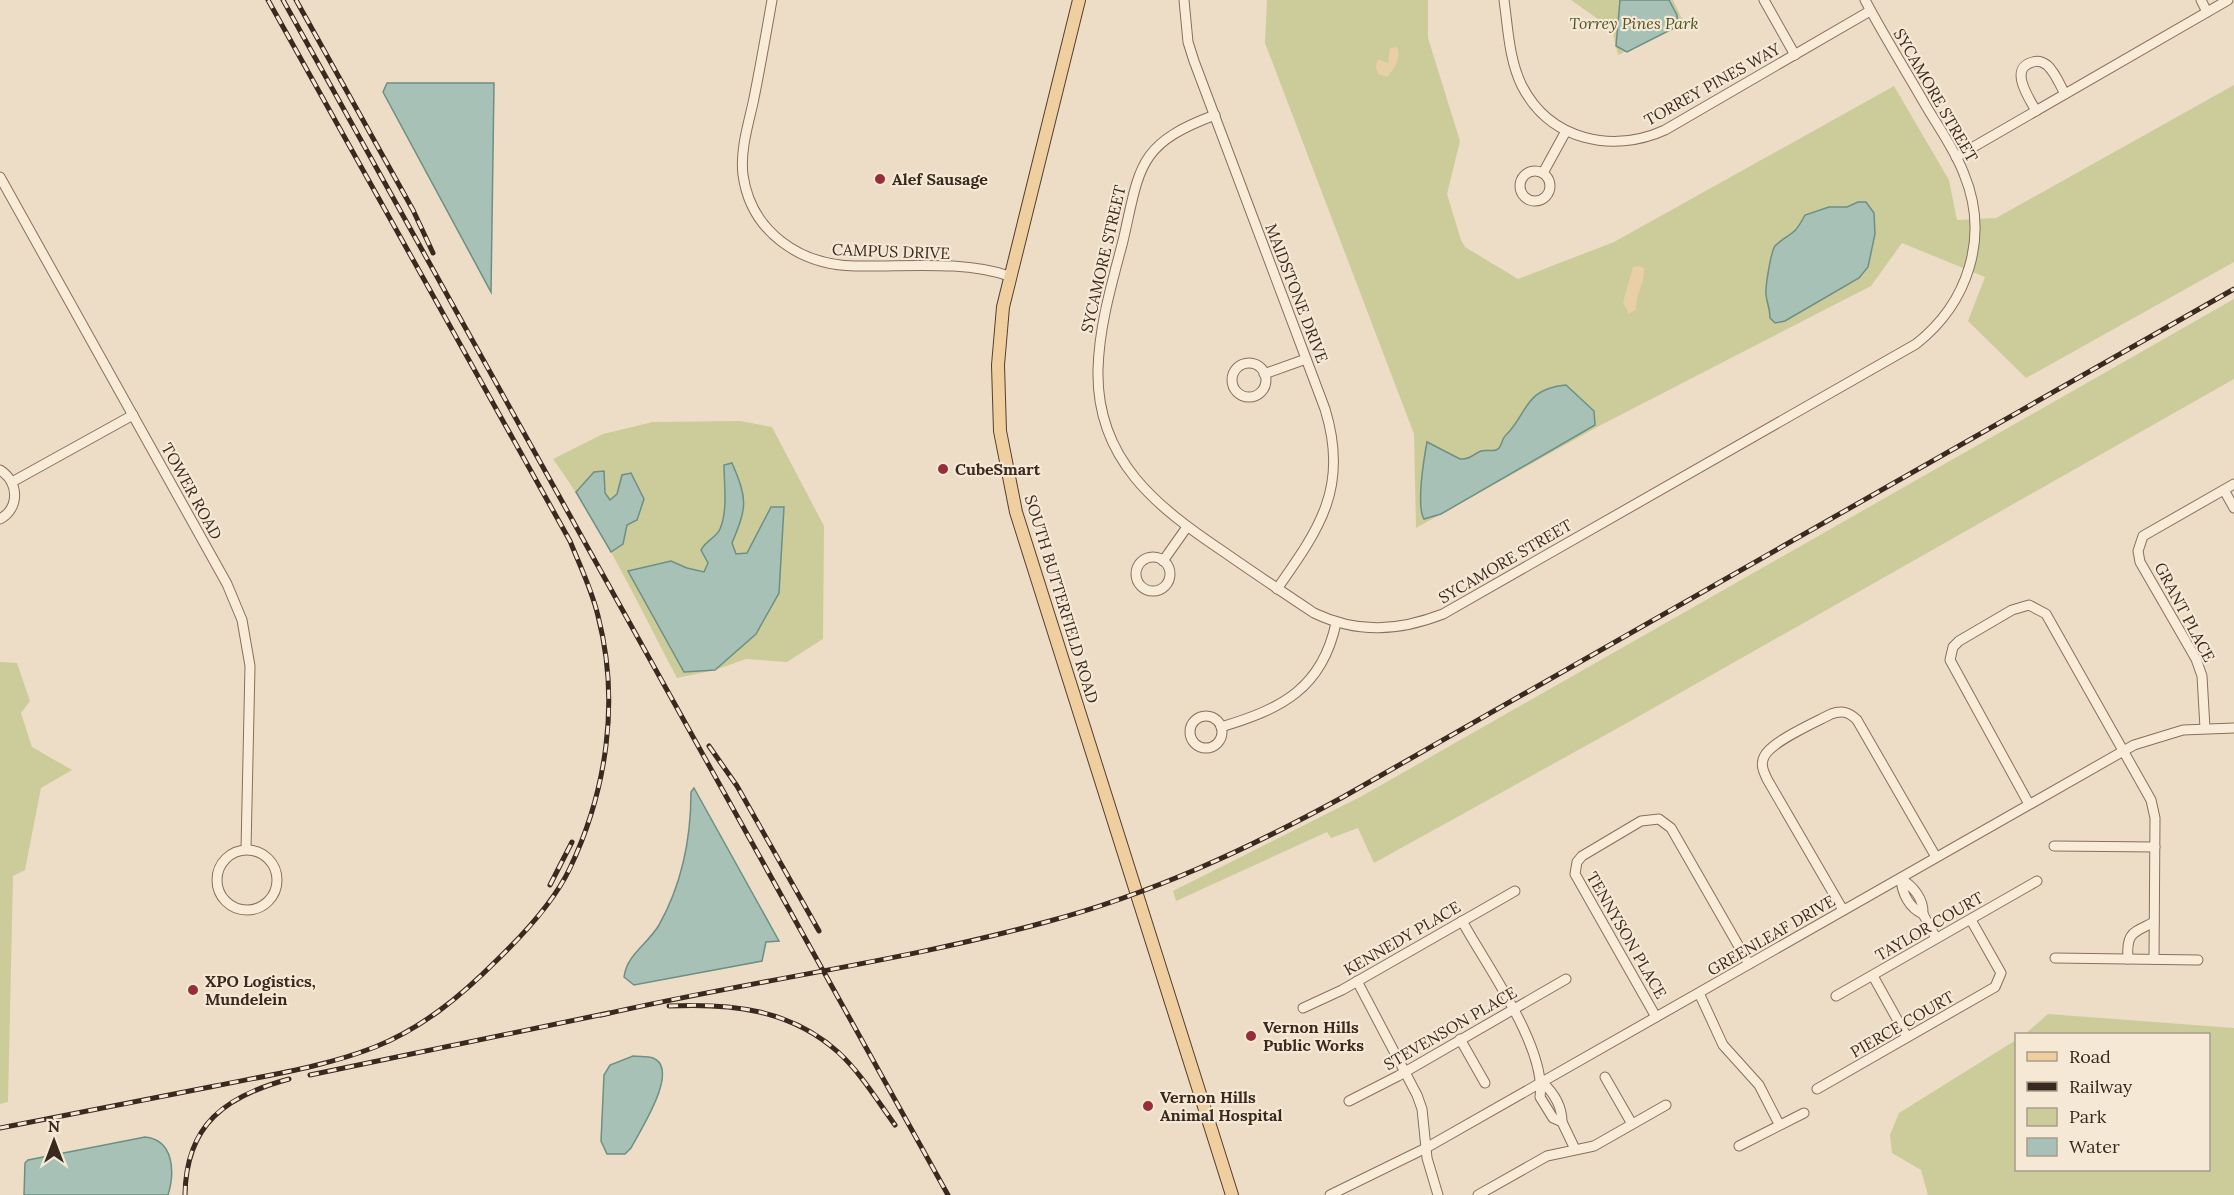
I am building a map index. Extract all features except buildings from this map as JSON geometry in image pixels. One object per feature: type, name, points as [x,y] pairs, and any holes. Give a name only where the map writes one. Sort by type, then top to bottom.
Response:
[{"type":"main road","name":"SOUTH BUTTERFIELD ROAD","points":[[1079,0],[1009,276],[1000,336],[998,383],[1000,431],[1010,486],[1232,1195]]},
{"type":"street","name":"CAMPUS DRIVE","points":[[772,0],[743,164],[748,195],[760,220],[770,232],[795,252],[821,263],[981,268],[1009,276]]},
{"type":"street","name":"MAIDSTONE DRIVE","points":[[1184,0],[1188,42],[1331,429],[1334,473],[1323,517],[1277,589]]},
{"type":"street","name":"TORREY PINES WAY","points":[[1504,0],[1514,63],[1522,85],[1534,104],[1566,131],[1598,141],[1620,143],[1650,137],[1870,11]]},
{"type":"street","points":[[1764,0],[1795,55]]},
{"type":"street","name":"SYCAMORE STREET","points":[[1215,115],[1170,135],[1146,160],[1138,177],[1099,344],[1098,372],[1101,401],[1116,447],[1143,489],[1187,527],[1314,613],[1336,623],[1358,627],[1399,628],[1443,614],[1916,344],[1930,333],[1954,303],[1971,263],[1976,239],[1974,205],[1965,174],[1865,0]]},
{"type":"street","points":[[2201,0],[2207,12]]},
{"type":"street","points":[[1956,157],[2228,0]]},
{"type":"street","points":[[2036,111],[2021,77],[2022,69],[2027,64],[2040,61],[2046,64],[2066,93]]},
{"type":"street","points":[[1543,173],[1566,131]]},
{"type":"street","name":"TOWER ROAD","points":[[0,177],[227,584],[242,620],[250,666],[246,849]]},
{"type":"street","points":[[1264,374],[1306,359]]},
{"type":"street","points":[[12,482],[133,415]]},
{"type":"street","points":[[0,470],[12,482],[14,501],[11,509],[0,519]]},
{"type":"street","name":"GRANT PLACE","points":[[2205,728],[2206,701],[2199,668],[2138,556],[2139,542],[2143,536],[2234,484]]},
{"type":"street","points":[[2224,490],[2234,508]]},
{"type":"street","points":[[1163,561],[1187,527]]},
{"type":"street","points":[[2029,804],[1950,660],[1956,644],[2024,605],[2041,609],[2058,634],[2151,800],[2155,819],[2154,959]]},
{"type":"street","points":[[1221,727],[1270,711],[1305,687],[1327,653],[1336,623]]},
{"type":"street","points":[[1843,910],[1763,770],[1764,757],[1772,747],[1838,712],[1845,712],[1857,720],[1936,857]]},
{"type":"street","name":"GREENLEAF DRIVE","points":[[1330,1195],[1426,1148],[2124,750],[2168,733],[2205,728],[2234,728]]},
{"type":"street","name":"TENNYSON PLACE","points":[[1656,1017],[1576,879],[1575,868],[1582,856],[1641,821],[1651,818],[1668,825],[1749,964]]},
{"type":"street","points":[[2054,846],[2155,847]]},
{"type":"street","points":[[246,849],[261,853],[271,862],[277,883],[267,902],[247,910],[228,904],[216,884],[218,869],[223,861],[230,855],[246,849]]},
{"type":"street","points":[[1901,879],[1902,889],[1914,910],[1923,914],[1936,938]]},
{"type":"street","name":"TAYLOR COURT","points":[[1836,996],[2037,881]]},
{"type":"street","name":"KENNEDY PLACE","points":[[1303,1008],[1357,981],[1515,891]]},
{"type":"street","name":"PIERCE COURT","points":[[1817,1089],[2000,982],[2001,973],[1971,920]]},
{"type":"street","points":[[1462,921],[1529,1041],[1542,1082],[1540,1097],[1553,1118],[1562,1122],[1575,1149]]},
{"type":"street","points":[[2128,959],[2127,940],[2132,933],[2154,922]]},
{"type":"street","points":[[2055,958],[2198,960]]},
{"type":"street","points":[[1873,976],[1907,1037]]},
{"type":"street","name":"STEVENSON PLACE","points":[[1348,1101],[1405,1072],[1566,979]]},
{"type":"street","points":[[1357,981],[1422,1109],[1426,1148],[1438,1195]]},
{"type":"street","points":[[1699,993],[1724,1045],[1759,1085],[1779,1124]]},
{"type":"street","points":[[1460,1040],[1485,1083]]},
{"type":"street","points":[[1605,1077],[1632,1124]]},
{"type":"street","points":[[1478,1195],[1547,1156],[1594,1146],[1666,1105]]},
{"type":"street","points":[[1739,1146],[1804,1113]]},
{"type":"green space","points":[[1267,0],[1428,0],[1428,38],[1460,141],[1447,194],[1461,240],[1465,247],[1518,279],[1614,242],[1894,86],[1949,180],[1957,220],[1996,218],[2234,85],[2234,262],[2026,378],[1968,321],[1985,277],[1902,243],[1871,286],[1599,426],[1416,528],[1414,434],[1265,43]]},
{"type":"green space","name":"Torrey Pines Park","points":[[1571,0],[1673,0],[1684,23],[1618,55],[1612,29]]},
{"type":"green space","points":[[2234,299],[2234,379],[1627,723],[1374,863],[1358,828],[1331,838],[1327,832],[1176,901],[1173,891],[1362,796]]},
{"type":"green space","points":[[740,421],[772,427],[824,526],[823,639],[787,662],[746,659],[715,670],[677,678],[588,512],[553,459],[603,434],[653,422]]},
{"type":"green space","points":[[0,662],[17,663],[30,701],[21,713],[32,747],[72,770],[41,788],[25,870],[13,876],[8,1102],[0,1104]]},
{"type":"green space","points":[[2048,1014],[2234,1028],[2234,1195],[1928,1195],[1921,1170],[1892,1153],[1890,1135],[1899,1113],[2015,1041],[2015,1171],[2210,1171],[2210,1033],[2026,1033]]},
{"type":"sand","points":[[1397,47],[1397,63],[1387,77],[1378,74],[1376,67],[1378,59],[1388,63],[1390,48]]},
{"type":"sand","points":[[1640,266],[1644,269],[1643,280],[1636,309],[1629,314],[1623,302],[1633,267]]},
{"type":"water","name":"Torrey Pines Park","points":[[1620,0],[1669,0],[1677,15],[1678,26],[1627,52],[1616,46]]},
{"type":"water","points":[[387,83],[494,83],[491,292],[383,92]]},
{"type":"water","points":[[1858,202],[1866,202],[1874,213],[1875,234],[1868,267],[1859,278],[1785,321],[1775,323],[1770,318],[1766,291],[1772,253],[1776,245],[1795,231],[1805,215],[1829,207],[1847,207]]},
{"type":"water","points":[[1566,385],[1594,411],[1595,425],[1441,514],[1424,519],[1421,493],[1427,442],[1460,459],[1469,458],[1481,451],[1495,450],[1500,447],[1505,436],[1534,397],[1552,387]]},
{"type":"water","points":[[732,463],[741,486],[744,503],[741,521],[732,543],[736,554],[747,553],[771,507],[784,507],[779,593],[756,634],[715,670],[684,672],[628,571],[671,561],[704,572],[708,563],[701,550],[720,529],[725,506],[724,465]]},
{"type":"water","points":[[604,471],[605,493],[610,500],[617,494],[622,475],[631,473],[644,499],[637,520],[627,525],[623,544],[611,552],[576,492],[594,472]]},
{"type":"water","points":[[694,788],[779,941],[766,942],[762,961],[634,985],[624,977],[626,969],[633,955],[659,925],[674,893],[684,860],[691,792]]},
{"type":"water","points":[[633,1056],[653,1058],[660,1064],[662,1074],[660,1087],[649,1115],[631,1148],[625,1154],[607,1154],[601,1141],[604,1075],[610,1065]]},
{"type":"water","points":[[145,1137],[155,1139],[162,1144],[170,1158],[171,1177],[168,1195],[24,1195],[25,1163],[28,1160]]},
{"type":"railway","points":[[0,1128],[316,1065],[356,1054],[409,1031],[469,987],[517,940],[547,906],[570,868],[583,838],[601,776],[609,712],[608,680],[605,648],[586,578],[570,541],[268,0]]},
{"type":"railway","points":[[283,0],[948,1195]]},
{"type":"railway","points":[[296,0],[413,210],[433,253]]},
{"type":"railway","points":[[601,1015],[936,949],[1046,922],[1161,884],[1235,852],[1343,797],[2234,289]]},
{"type":"railway","points":[[709,746],[737,786],[819,931]]},
{"type":"railway","points":[[550,885],[572,842]]},
{"type":"railway","points":[[669,1006],[737,1008],[780,1018],[800,1026],[838,1052],[854,1068],[895,1125]]},
{"type":"railway","points":[[310,1075],[609,1013]]},
{"type":"railway","points":[[185,1195],[187,1170],[193,1149],[202,1132],[214,1117],[229,1104],[246,1094],[289,1079]]},
{"type":"place","name":"Alef Sausage","points":[[880,179]]},
{"type":"place","name":"CubeSmart","points":[[943,469]]},
{"type":"place","name":"XPO Logistics, Mundelein","points":[[193,990]]},
{"type":"place","name":"Vernon Hills Public Works","points":[[1251,1036]]},
{"type":"place","name":"Vernon Hills Animal Hospital","points":[[1148,1106]]}]
